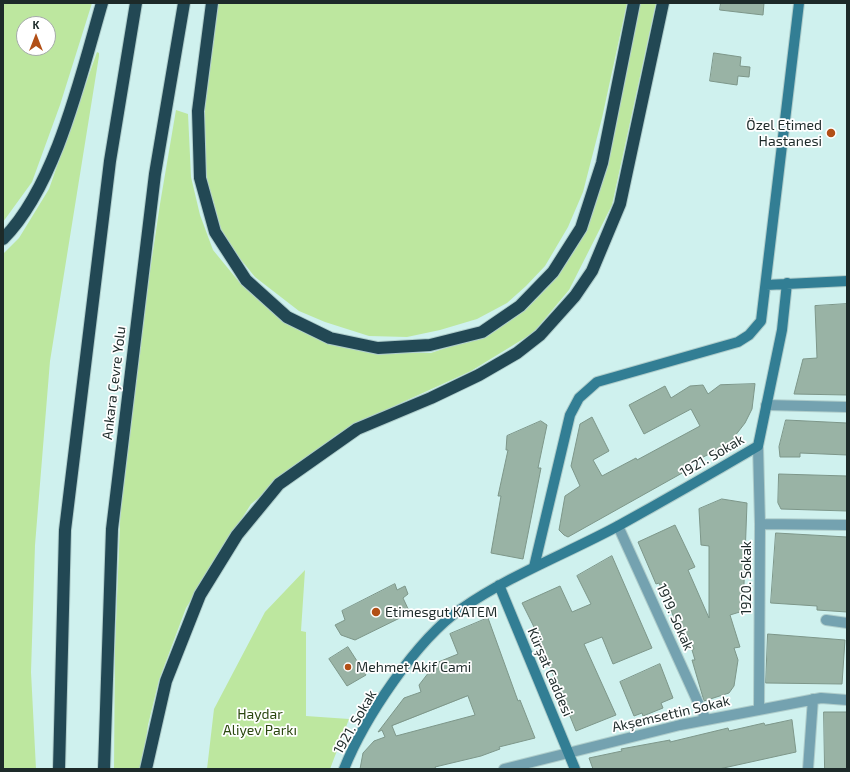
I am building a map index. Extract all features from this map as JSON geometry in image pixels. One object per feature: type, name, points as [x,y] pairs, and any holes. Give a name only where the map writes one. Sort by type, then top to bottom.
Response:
[{"type":"highway","points":[[3,239],[16,226],[45,177],[72,104],[102,3]]},
{"type":"highway","points":[[59,769],[65,530],[110,161],[136,3]]},
{"type":"highway","name":"Ankara Çevre Yolu","points":[[104,769],[112,529],[155,174],[184,3]]},
{"type":"highway","points":[[212,3],[198,111],[200,178],[215,232],[246,280],[287,317],[330,338],[378,348],[430,345],[482,332],[520,306],[553,272],[580,228],[602,163],[634,3]]},
{"type":"highway","points":[[146,769],[166,681],[200,594],[237,535],[279,484],[357,430],[438,395],[479,375],[517,353],[540,336],[584,284],[592,271],[620,204],[663,3]]},
{"type":"street","points":[[534,567],[570,415],[579,398],[597,382],[738,342],[749,335],[762,320],[799,3]]},
{"type":"street","points":[[766,285],[847,281]]},
{"type":"street","name":"1921. Sokak","points":[[344,769],[354,746],[391,687],[430,635],[459,610],[499,585],[618,526],[758,446],[782,330],[787,283]]},
{"type":"street","points":[[766,405],[847,407]]},
{"type":"street","name":"1920. Sokak","points":[[758,446],[760,524],[759,709]]},
{"type":"street","points":[[760,524],[847,525]]},
{"type":"street","name":"1919. Sokak","points":[[618,526],[706,720]]},
{"type":"street","name":"Kürşat Caddesi","points":[[499,585],[575,769]]},
{"type":"street","points":[[826,620],[847,623]]},
{"type":"street","name":"Akşemsettin Sokak","points":[[504,769],[568,752],[759,709],[821,698],[847,700]]},
{"type":"street","points":[[808,769],[813,699]]},
{"type":"green space","points":[[3,3],[92,3],[60,105],[32,182],[3,222]]},
{"type":"green space","points":[[216,3],[627,3],[602,118],[583,192],[568,227],[545,266],[507,303],[477,319],[440,330],[407,337],[369,336],[325,322],[299,311],[255,277],[233,250],[215,222],[204,168],[201,131]]},
{"type":"green space","points":[[639,3],[656,3],[612,205],[569,290],[533,333],[471,371],[336,435],[251,504],[186,608],[159,680],[148,725],[142,769],[114,769],[115,648],[121,499],[135,371],[160,204],[176,110],[188,114],[191,177],[200,215],[213,250],[240,283],[285,320],[375,352],[431,353],[484,335],[522,308],[582,230]]},
{"type":"green space","points":[[97,52],[99,53],[99,56],[50,361],[35,545],[31,672],[36,769],[3,769],[3,254],[19,238],[49,189]]},
{"type":"green space","name":"Haydar Aliyev Parkı","points":[[305,570],[301,631],[306,632],[306,716],[349,719],[330,769],[207,769],[214,709],[265,612]]},
{"type":"building","points":[[721,3],[764,3],[763,15],[720,10]]},
{"type":"building","points":[[714,53],[741,57],[740,66],[750,67],[749,77],[738,76],[737,85],[710,81]]},
{"type":"building","points":[[847,304],[847,395],[794,394],[803,359],[817,358],[815,306]]},
{"type":"building","points":[[755,384],[752,409],[745,423],[731,441],[735,447],[716,457],[713,452],[682,468],[684,472],[568,537],[559,530],[565,496],[580,486],[571,466],[580,424],[592,417],[609,451],[593,460],[602,476],[636,458],[637,460],[700,426],[691,409],[644,434],[629,405],[665,386],[671,398],[690,386],[703,385],[708,394],[720,385]]},
{"type":"building","points":[[786,420],[847,423],[847,455],[800,453],[800,457],[780,457],[779,447]]},
{"type":"building","points":[[541,421],[547,425],[538,468],[541,468],[523,559],[491,553],[501,496],[498,496],[508,450],[506,450],[507,436]]},
{"type":"building","points":[[779,474],[847,476],[847,511],[781,509],[778,503]]},
{"type":"building","points":[[722,499],[747,503],[743,611],[730,615],[740,647],[734,648],[738,660],[734,686],[729,693],[704,701],[692,660],[695,660],[692,650],[694,649],[687,634],[682,636],[659,583],[656,584],[638,542],[675,525],[695,567],[688,570],[709,618],[709,546],[701,545],[699,509]]},
{"type":"building","points":[[776,533],[847,537],[847,612],[817,610],[817,606],[771,603]]},
{"type":"building","points":[[612,556],[652,648],[613,664],[602,637],[584,644],[616,715],[576,731],[533,625],[522,603],[560,586],[572,612],[591,604],[577,576]]},
{"type":"building","name":"Etimesgut KATEM","points":[[395,584],[397,590],[405,586],[408,594],[403,598],[410,613],[355,640],[341,635],[335,625],[345,620],[342,611]]},
{"type":"building","points":[[488,618],[518,701],[520,700],[535,738],[499,747],[500,749],[481,756],[435,767],[436,769],[360,769],[363,753],[374,741],[385,737],[382,730],[378,732],[404,698],[421,692],[419,685],[436,663],[458,654],[450,634]],"holes":[[[468,696],[475,715],[396,736],[392,726]]]},
{"type":"building","points":[[768,634],[845,640],[842,684],[766,683]]},
{"type":"building","name":"Mehmet Akif Cami","points":[[348,647],[366,675],[347,686],[329,659]]},
{"type":"building","points":[[660,664],[673,698],[661,703],[663,708],[643,716],[642,713],[634,716],[620,682]]},
{"type":"building","points":[[824,712],[847,712],[847,769],[825,769]]},
{"type":"building","points":[[792,720],[796,752],[719,769],[593,769],[589,758],[622,751],[621,749],[670,740],[670,742],[728,728],[729,731],[764,723],[765,725]]},
{"type":"place","name":"Özel Etimed Hastanesi","points":[[831,133]]},
{"type":"place","name":"Etimesgut KATEM","points":[[376,612]]},
{"type":"place","name":"Mehmet Akif Cami","points":[[348,667]]}]
